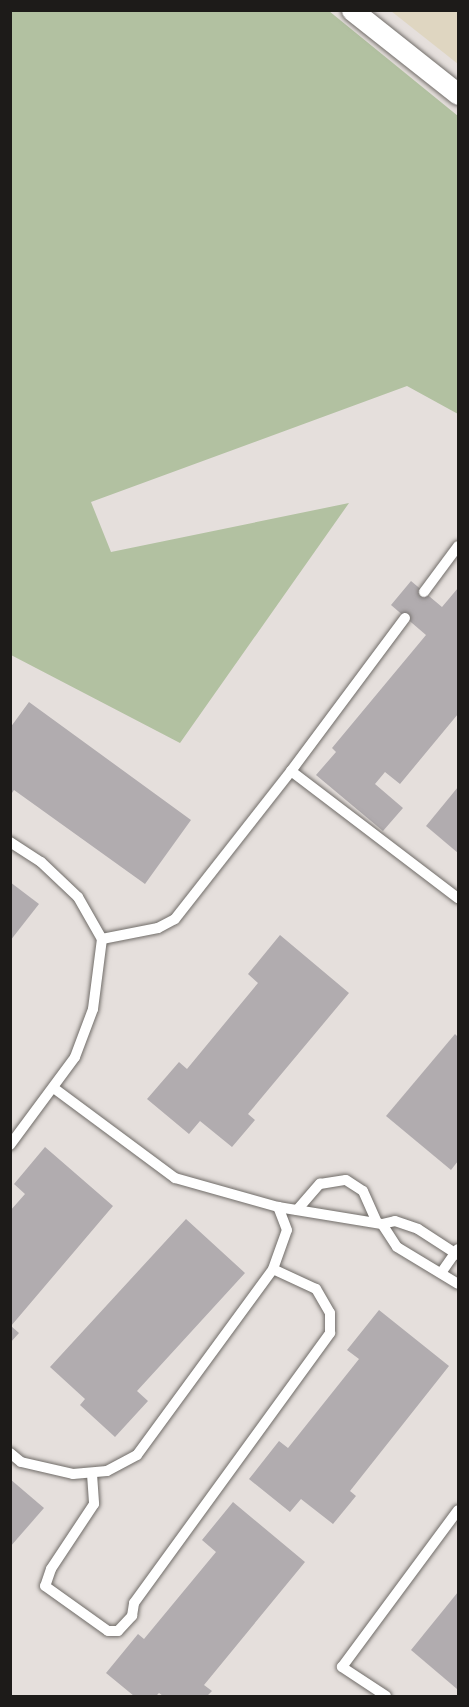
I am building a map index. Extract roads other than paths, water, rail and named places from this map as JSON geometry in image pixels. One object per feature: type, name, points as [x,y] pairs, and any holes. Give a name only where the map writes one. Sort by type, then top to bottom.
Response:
[{"type":"street","points":[[352,10],[459,94]]},
{"type":"lane","points":[[424,592],[459,546]]},
{"type":"lane","points":[[102,939],[158,928],[175,919],[291,771],[405,618]]},
{"type":"lane","points":[[291,771],[459,898]]},
{"type":"lane","points":[[10,842],[41,862],[78,897],[102,939],[93,1009],[75,1057],[55,1089],[10,1145]]},
{"type":"lane","points":[[55,1089],[175,1178],[278,1208],[379,1224],[395,1221],[418,1229],[458,1252],[441,1273]]},
{"type":"lane","points":[[297,1210],[320,1184],[346,1180],[363,1191],[379,1224],[397,1247],[459,1284]]},
{"type":"lane","points":[[10,1453],[21,1462],[41,1468],[92,1474],[124,1464],[145,1448],[273,1269],[288,1230],[278,1208]]},
{"type":"lane","points":[[92,1474],[94,1504],[51,1569],[45,1586],[108,1631],[118,1631],[132,1616],[134,1603],[330,1333],[330,1313],[316,1289],[273,1269]]},
{"type":"lane","points":[[387,1696],[342,1667],[459,1509]]}]
